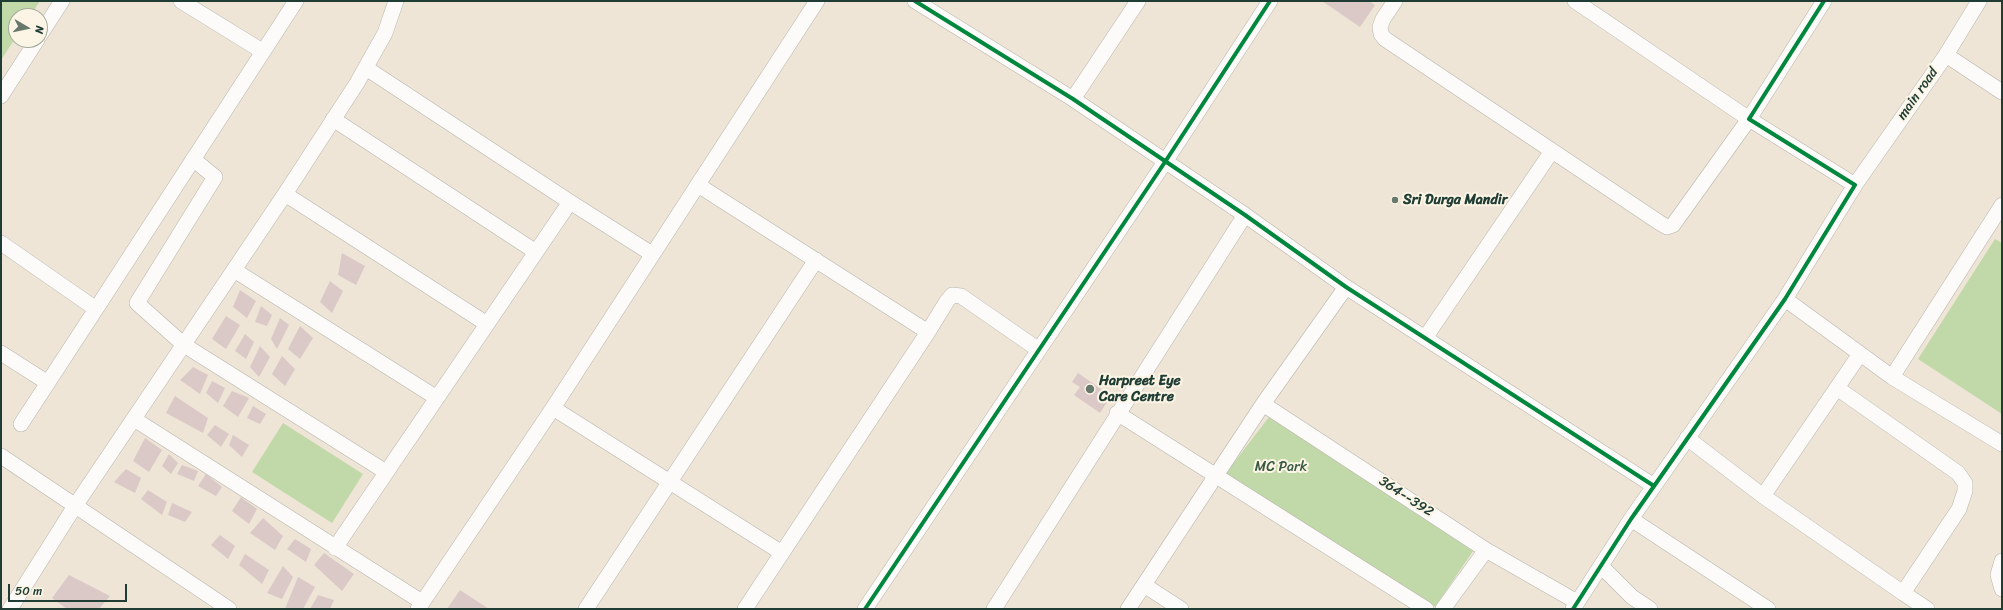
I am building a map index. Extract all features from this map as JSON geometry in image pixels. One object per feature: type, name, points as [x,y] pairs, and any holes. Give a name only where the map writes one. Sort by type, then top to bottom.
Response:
[{"type":"street","points":[[48,23],[62,1]]},
{"type":"street","points":[[181,1],[262,51]]},
{"type":"street","points":[[22,424],[262,51],[296,1]]},
{"type":"street","points":[[10,609],[75,506],[285,194],[366,68],[385,33],[396,1]]},
{"type":"street","points":[[134,419],[335,548],[420,606],[553,408],[817,1]]},
{"type":"street","points":[[915,1],[1073,99],[1245,215],[1346,287],[1654,486]]},
{"type":"street","points":[[1073,99],[1138,1]]},
{"type":"street","points":[[865,609],[1166,162],[1270,1]]},
{"type":"street","points":[[1395,1],[1383,19],[1380,27],[1381,34],[1385,39],[1667,227],[1674,225],[1678,220],[1749,119],[1820,3]]},
{"type":"street","points":[[1575,1],[1749,119],[1854,185]]},
{"type":"street","name":"main road","points":[[1575,606],[1631,519],[1784,299],[1854,185],[1946,55],[1979,1]]},
{"type":"street","points":[[1,96],[32,48]]},
{"type":"street","points":[[1946,55],[2002,92]]},
{"type":"street","points":[[366,68],[652,254]]},
{"type":"street","points":[[333,119],[536,252]]},
{"type":"street","points":[[1425,338],[1552,151]]},
{"type":"street","points":[[193,159],[215,177],[136,303],[184,345],[386,472]]},
{"type":"street","points":[[698,185],[928,332]]},
{"type":"street","points":[[285,194],[487,324]]},
{"type":"street","points":[[335,548],[570,202]]},
{"type":"street","points":[[1892,377],[2002,206]]},
{"type":"street","points":[[994,609],[1117,413],[1245,215]]},
{"type":"street","points":[[1,243],[96,309]]},
{"type":"street","points":[[586,609],[816,260]]},
{"type":"street","points":[[234,270],[437,398]]},
{"type":"street","points":[[1128,609],[1263,404],[1346,287]]},
{"type":"street","points":[[744,609],[952,295],[961,296],[1038,350]]},
{"type":"street","points":[[1784,299],[1892,377],[2002,444]]},
{"type":"street","points":[[1,353],[48,383]]},
{"type":"street","points":[[1763,496],[1860,354]]},
{"type":"street","points":[[1837,388],[1958,473],[1965,483],[1965,491],[1959,509],[1903,593]]},
{"type":"street","name":"364--392","points":[[1263,404],[1486,550],[1575,606]]},
{"type":"street","points":[[553,408],[782,553]]},
{"type":"street","points":[[1117,413],[1217,475],[1426,609]]},
{"type":"street","points":[[1687,438],[1763,496],[1927,609]]},
{"type":"street","points":[[1,456],[221,607]]},
{"type":"street","points":[[1631,519],[1768,609]]},
{"type":"street","points":[[1443,609],[1486,550]]},
{"type":"street","points":[[2002,561],[1998,576],[2002,590]]},
{"type":"street","points":[[1601,566],[1632,597],[1650,609]]},
{"type":"street","points":[[1144,585],[1181,609]]},
{"type":"green space","points":[[1,1],[40,1],[35,8],[8,8],[9,48],[1,60]]},
{"type":"green space","points":[[1995,239],[2002,243],[2002,414],[1918,359]]},
{"type":"green space","name":"MC Park","points":[[1269,417],[1473,551],[1435,607],[1226,473]]},
{"type":"green space","points":[[283,423],[363,474],[332,523],[252,472]]},
{"type":"building","points":[[1322,1],[1369,1],[1375,5],[1360,27]]},
{"type":"building","points":[[342,253],[365,266],[356,285],[338,275]]},
{"type":"building","points":[[330,281],[343,291],[332,313],[320,302]]},
{"type":"building","points":[[240,290],[256,301],[247,318],[233,307]]},
{"type":"building","points":[[261,306],[272,315],[267,326],[255,322]]},
{"type":"building","points":[[226,316],[240,325],[226,349],[212,339]]},
{"type":"building","points":[[280,318],[289,325],[277,349],[271,339]]},
{"type":"building","points":[[300,326],[313,338],[300,359],[288,349]]},
{"type":"building","points":[[245,334],[254,342],[246,359],[235,351]]},
{"type":"building","points":[[260,346],[270,357],[259,377],[250,367]]},
{"type":"building","points":[[282,356],[295,369],[285,386],[272,374]]},
{"type":"building","points":[[193,367],[208,375],[200,394],[180,380]]},
{"type":"building","points":[[1078,373],[1111,396],[1100,413],[1074,395],[1080,387],[1072,382]]},
{"type":"building","points":[[212,381],[225,388],[218,403],[206,393]]},
{"type":"building","points":[[232,391],[249,398],[238,417],[223,406]]},
{"type":"building","points":[[175,396],[208,418],[203,433],[166,413]]},
{"type":"building","points":[[253,406],[266,414],[260,424],[247,418]]},
{"type":"building","points":[[215,425],[229,434],[221,447],[207,435]]},
{"type":"building","points":[[233,435],[249,445],[242,457],[229,445]]},
{"type":"building","points":[[145,438],[162,450],[149,472],[133,461]]},
{"type":"building","points":[[169,454],[178,463],[171,474],[162,466]]},
{"type":"building","points":[[182,465],[198,471],[194,481],[177,474]]},
{"type":"building","points":[[126,469],[141,478],[135,493],[114,482]]},
{"type":"building","points":[[206,474],[222,487],[216,496],[198,486]]},
{"type":"building","points":[[148,490],[167,502],[162,515],[141,499]]},
{"type":"building","points":[[241,497],[257,509],[249,524],[232,511]]},
{"type":"building","points":[[172,503],[192,512],[185,522],[168,515]]},
{"type":"building","points":[[263,518],[283,536],[275,550],[250,533]]},
{"type":"building","points":[[220,535],[235,546],[228,559],[211,545]]},
{"type":"building","points":[[295,539],[311,549],[306,562],[287,549]]},
{"type":"building","points":[[324,553],[354,574],[342,591],[314,565]]},
{"type":"building","points":[[245,554],[269,570],[262,584],[239,565]]},
{"type":"building","points":[[283,566],[293,577],[282,599],[267,593]]},
{"type":"building","points":[[69,575],[110,596],[99,609],[67,609],[52,598]]},
{"type":"building","points":[[298,577],[315,587],[303,609],[285,609]]},
{"type":"building","points":[[460,590],[489,609],[447,609]]},
{"type":"building","points":[[318,595],[334,600],[330,609],[310,609]]},
{"type":"cycle path","points":[[915,1],[1073,99],[1245,215],[1346,287],[1654,486]]},
{"type":"cycle path","points":[[865,609],[1165,162],[1270,1]]},
{"type":"cycle path","points":[[1573,609],[1631,519],[1785,299],[1855,185],[1749,119],[1824,1]]},
{"type":"place","name":"Sri Durga Mandir","points":[[1395,200]]},
{"type":"place","name":"Harpreet Eye Care Centre","points":[[1090,389]]}]
